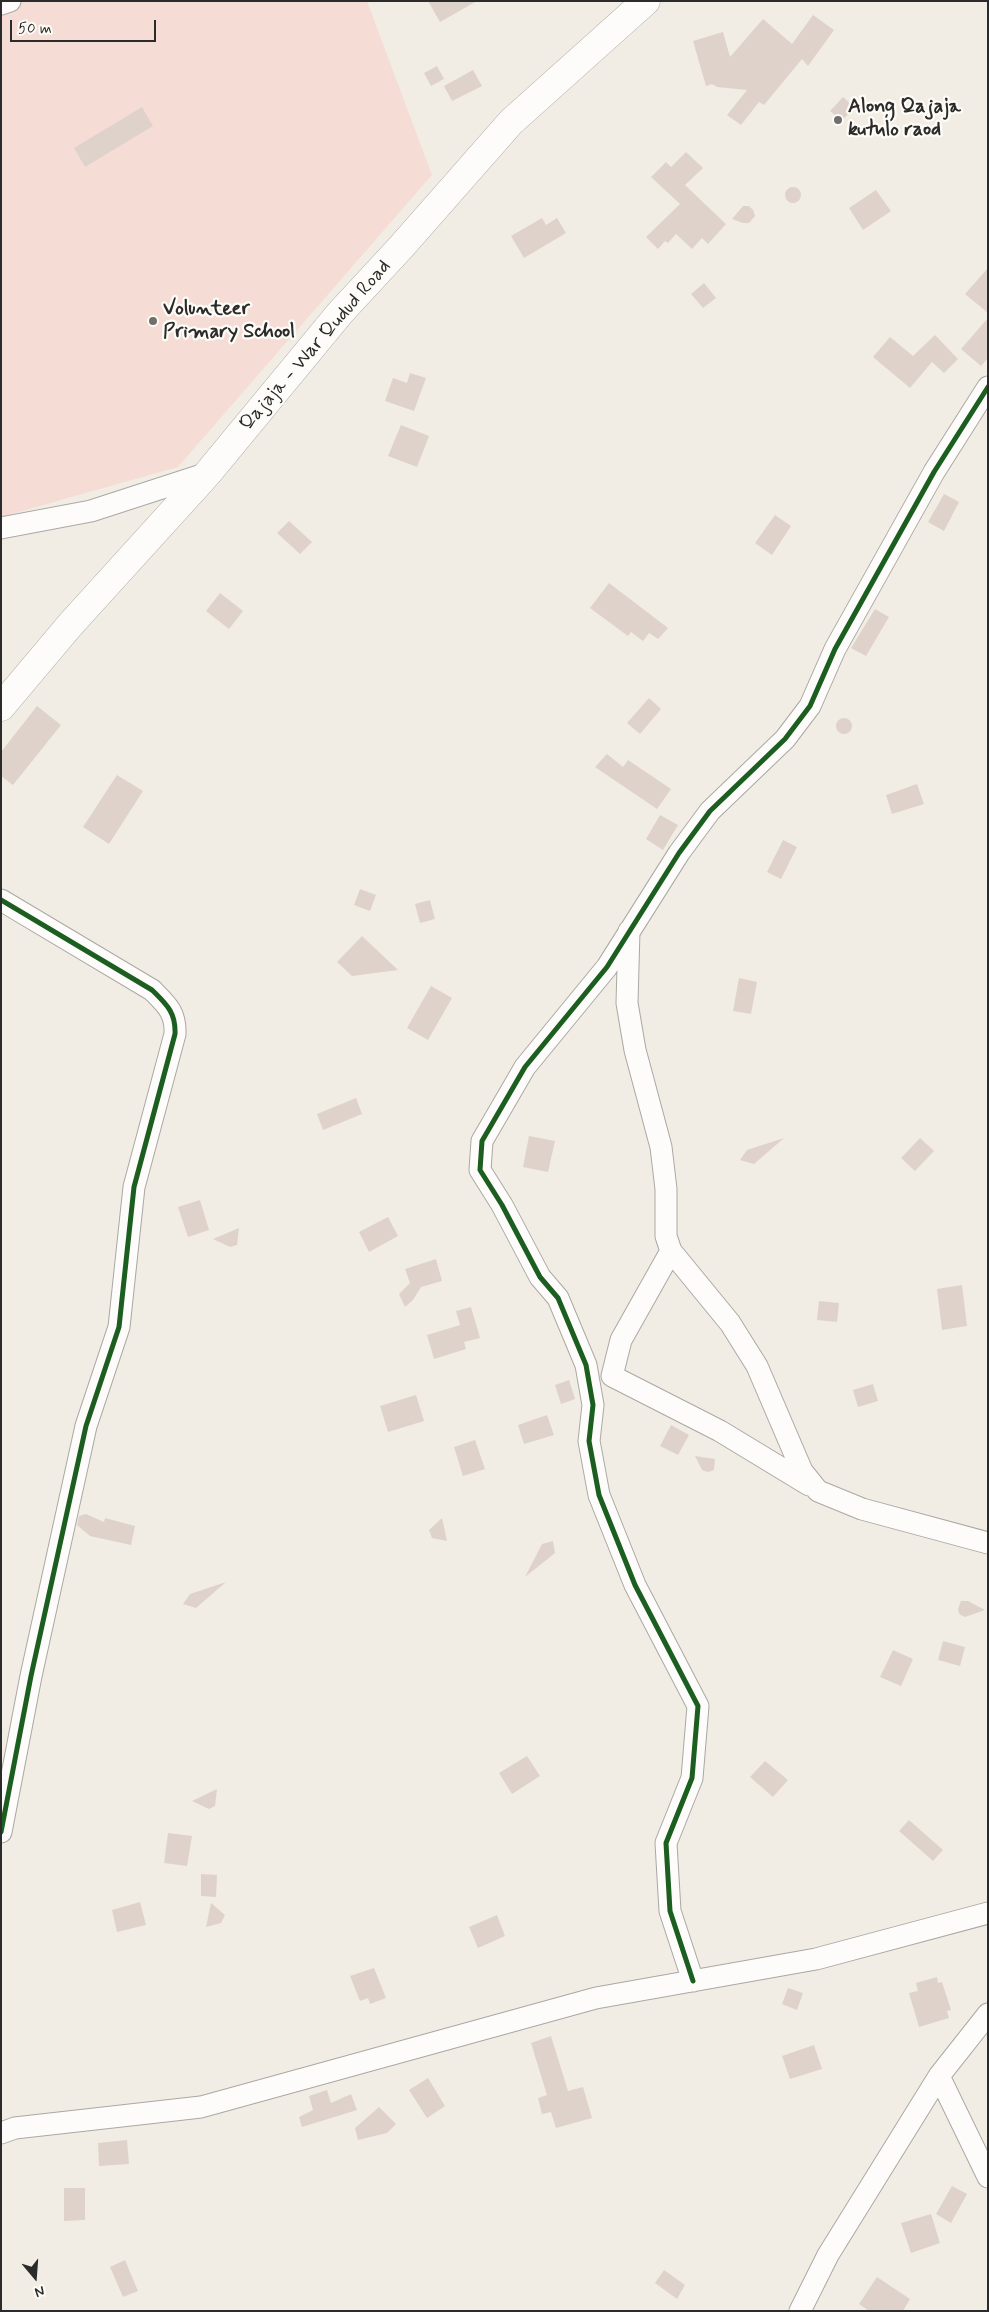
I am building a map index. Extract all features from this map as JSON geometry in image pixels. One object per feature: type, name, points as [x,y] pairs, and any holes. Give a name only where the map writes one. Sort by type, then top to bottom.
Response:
[{"type":"street","points":[[1,4],[10,1]]},
{"type":"street","name":"Qajaja - War Qudud Road","points":[[1,707],[70,625],[208,473],[340,313],[402,246],[511,122],[646,1]]},
{"type":"street","points":[[692,1981],[670,1911],[666,1843],[692,1778],[698,1706],[635,1585],[599,1495],[589,1441],[593,1406],[586,1365],[558,1298],[540,1277],[502,1205],[480,1170],[482,1141],[525,1067],[607,967],[679,853],[710,812],[785,739],[810,706],[845,632],[934,472],[988,387]]},
{"type":"street","points":[[1,528],[91,510],[208,473]]},
{"type":"street","points":[[1,900],[152,990],[176,1020],[175,1034],[134,1187],[119,1327],[86,1426],[2,1820]]},
{"type":"street","points":[[629,931],[627,1003],[635,1050],[661,1146],[666,1189],[666,1236],[671,1251],[730,1323],[757,1366],[802,1471],[818,1491]]},
{"type":"street","points":[[593,1406],[612,1376],[621,1340],[671,1251]]},
{"type":"street","points":[[612,1376],[720,1431],[818,1491],[862,1509],[988,1543]]},
{"type":"street","points":[[6,2129],[201,2107],[596,1998],[816,1959],[986,1912]]},
{"type":"street","points":[[800,2311],[828,2255],[939,2076],[988,2014]]},
{"type":"street","points":[[939,2076],[988,2177]]},
{"type":"shaded area","name":"Volunteer Primary School","points":[[1,1],[367,1],[432,175],[178,467],[1,517]]},
{"type":"building","points":[[428,1],[477,1],[440,22]]},
{"type":"building","points":[[813,15],[834,30],[808,66],[802,59],[764,105],[759,102],[741,125],[727,115],[747,90],[717,87],[712,84],[706,86],[693,41],[723,32],[730,57],[763,19],[792,44]]},
{"type":"building","points":[[437,66],[444,79],[431,86],[424,73]]},
{"type":"building","points":[[473,70],[482,86],[452,101],[444,86]]},
{"type":"building","points":[[843,97],[854,107],[842,121],[830,111]]},
{"type":"building","points":[[142,107],[153,126],[85,167],[74,148]]},
{"type":"building","points":[[686,152],[703,168],[685,185],[726,224],[708,244],[702,238],[692,249],[676,234],[668,243],[665,241],[658,249],[646,237],[680,204],[651,177],[666,162],[671,167]]},
{"type":"building","points":[[793,187],[799,189],[801,195],[799,201],[793,203],[787,201],[785,195],[787,189]]},
{"type":"building","points":[[876,190],[891,211],[863,230],[849,208]]},
{"type":"building","points":[[743,206],[749,206],[753,210],[755,216],[749,223],[732,219]]},
{"type":"building","points":[[542,218],[546,225],[557,218],[566,233],[524,258],[511,236]]},
{"type":"building","points":[[988,268],[988,313],[965,294]]},
{"type":"building","points":[[704,283],[716,298],[703,308],[691,294]]},
{"type":"building","points":[[988,318],[988,358],[981,366],[961,349]]},
{"type":"building","points":[[935,335],[958,359],[944,373],[932,362],[910,388],[873,357],[890,337],[913,356]]},
{"type":"building","points":[[410,373],[426,378],[414,411],[385,401],[393,378],[407,383]]},
{"type":"building","points":[[401,425],[429,436],[417,467],[388,456]]},
{"type":"building","points":[[944,494],[959,502],[944,531],[928,522]]},
{"type":"building","points":[[775,515],[791,526],[772,555],[755,543]]},
{"type":"building","points":[[289,521],[312,542],[300,554],[277,533]]},
{"type":"building","points":[[609,583],[668,628],[658,639],[649,633],[643,641],[631,632],[628,636],[590,608]]},
{"type":"building","points":[[220,593],[243,611],[229,629],[206,611]]},
{"type":"building","points":[[875,609],[889,617],[866,656],[851,648]]},
{"type":"building","points":[[649,698],[661,709],[640,734],[627,723]]},
{"type":"building","points":[[37,706],[61,725],[13,785],[1,776],[1,752]]},
{"type":"building","points":[[844,718],[850,720],[852,726],[850,732],[844,734],[838,732],[836,726],[838,720]]},
{"type":"building","points":[[607,754],[623,767],[628,760],[671,789],[657,809],[595,767]]},
{"type":"building","points":[[117,775],[143,791],[109,844],[83,827]]},
{"type":"building","points":[[917,784],[924,804],[892,814],[886,795]]},
{"type":"building","points":[[660,815],[678,825],[663,850],[646,839]]},
{"type":"building","points":[[783,840],[797,847],[781,879],[767,872]]},
{"type":"building","points":[[360,889],[376,895],[370,911],[354,905]]},
{"type":"building","points":[[430,900],[435,919],[420,923],[415,904]]},
{"type":"building","points":[[362,936],[398,970],[352,976],[337,962]]},
{"type":"building","points":[[739,978],[757,982],[751,1014],[733,1011]]},
{"type":"building","points":[[431,986],[452,998],[428,1040],[407,1028]]},
{"type":"building","points":[[356,1098],[362,1114],[323,1130],[317,1114]]},
{"type":"building","points":[[529,1136],[555,1141],[548,1172],[523,1167]]},
{"type":"building","points":[[784,1138],[754,1164],[740,1160],[747,1150]]},
{"type":"building","points":[[920,1138],[934,1151],[915,1171],[901,1158]]},
{"type":"building","points":[[200,1200],[209,1230],[188,1237],[178,1207]]},
{"type":"building","points":[[388,1217],[398,1236],[369,1252],[359,1232]]},
{"type":"building","points":[[239,1228],[237,1245],[230,1247],[213,1239]]},
{"type":"building","points":[[436,1259],[442,1281],[421,1287],[413,1300],[405,1307],[399,1294],[410,1283],[405,1269]]},
{"type":"building","points":[[962,1285],[967,1326],[942,1330],[937,1289]]},
{"type":"building","points":[[819,1301],[839,1303],[837,1322],[817,1320]]},
{"type":"building","points":[[471,1307],[480,1338],[464,1342],[466,1349],[434,1359],[427,1335],[460,1325],[456,1311]]},
{"type":"building","points":[[569,1380],[575,1399],[561,1404],[555,1385]]},
{"type":"building","points":[[873,1384],[878,1401],[858,1407],[853,1390]]},
{"type":"building","points":[[416,1395],[424,1421],[388,1432],[380,1406]]},
{"type":"building","points":[[547,1415],[554,1435],[524,1444],[518,1425]]},
{"type":"building","points":[[671,1425],[689,1435],[678,1455],[660,1446]]},
{"type":"building","points":[[475,1440],[485,1469],[463,1476],[454,1447]]},
{"type":"building","points":[[695,1456],[715,1459],[714,1470],[708,1472],[702,1470]]},
{"type":"building","points":[[86,1514],[104,1522],[105,1518],[135,1526],[131,1545],[90,1536],[77,1525],[79,1516]]},
{"type":"building","points":[[442,1518],[447,1541],[432,1538],[429,1530]]},
{"type":"building","points":[[553,1541],[555,1553],[525,1577],[542,1544]]},
{"type":"building","points":[[226,1582],[196,1608],[183,1604],[190,1594]]},
{"type":"building","points":[[961,1601],[968,1601],[985,1610],[965,1617],[959,1614],[958,1609]]},
{"type":"building","points":[[943,1641],[965,1647],[960,1666],[938,1660]]},
{"type":"building","points":[[893,1650],[913,1659],[901,1686],[880,1677]]},
{"type":"building","points":[[527,1756],[540,1776],[512,1794],[499,1773]]},
{"type":"building","points":[[765,1761],[788,1780],[773,1797],[750,1777]]},
{"type":"building","points":[[217,1789],[215,1806],[209,1809],[192,1801]]},
{"type":"building","points":[[909,1820],[943,1850],[933,1861],[899,1831]]},
{"type":"building","points":[[168,1833],[192,1836],[187,1866],[164,1863]]},
{"type":"building","points":[[201,1874],[217,1875],[216,1897],[201,1896]]},
{"type":"building","points":[[140,1902],[146,1925],[117,1932],[112,1910]]},
{"type":"building","points":[[211,1903],[225,1915],[221,1923],[206,1927]]},
{"type":"building","points":[[497,1915],[505,1936],[478,1948],[469,1927]]},
{"type":"building","points":[[374,1968],[386,1998],[370,2004],[368,1998],[360,2001],[350,1976]]},
{"type":"building","points":[[937,1977],[938,1983],[942,1982],[951,2010],[947,2011],[949,2018],[919,2027],[909,1993],[918,1991],[916,1983]]},
{"type":"building","points":[[788,1988],[803,1993],[797,2010],[782,2004]]},
{"type":"building","points":[[551,2036],[568,2091],[583,2087],[592,2118],[556,2128],[551,2112],[542,2114],[538,2098],[547,2095],[531,2043]]},
{"type":"building","points":[[814,2045],[822,2069],[790,2079],[782,2056]]},
{"type":"building","points":[[428,2078],[445,2106],[427,2118],[409,2090]]},
{"type":"building","points":[[327,2090],[331,2103],[351,2094],[357,2110],[302,2127],[299,2117],[313,2110],[309,2096]]},
{"type":"building","points":[[379,2107],[396,2124],[387,2133],[358,2140],[355,2128]]},
{"type":"building","points":[[127,2140],[129,2164],[99,2166],[98,2143]]},
{"type":"building","points":[[952,2186],[967,2194],[951,2223],[936,2214]]},
{"type":"building","points":[[64,2188],[85,2188],[85,2220],[64,2221]]},
{"type":"building","points":[[931,2214],[940,2243],[911,2253],[901,2223]]},
{"type":"building","points":[[125,2260],[138,2291],[123,2297],[110,2267]]},
{"type":"building","points":[[664,2270],[685,2285],[677,2299],[655,2283]]},
{"type":"building","points":[[877,2277],[910,2299],[903,2311],[869,2311],[859,2304]]},
{"type":"cycle path","points":[[693,1981],[670,1911],[666,1843],[692,1778],[698,1706],[635,1585],[599,1495],[589,1441],[593,1405],[586,1365],[558,1298],[540,1277],[502,1205],[480,1170],[482,1141],[525,1067],[607,967],[679,853],[710,811],[785,739],[810,706],[835,649],[934,472],[988,387]]},
{"type":"cycle path","points":[[1,900],[152,990],[166,1004],[172,1014],[175,1026],[175,1034],[134,1187],[119,1327],[86,1426],[31,1676],[1,1832]]},
{"type":"place","name":"Along Qajaja kutulo raod","points":[[838,120]]},
{"type":"place","name":"Volunteer Primary School","points":[[153,321]]}]
